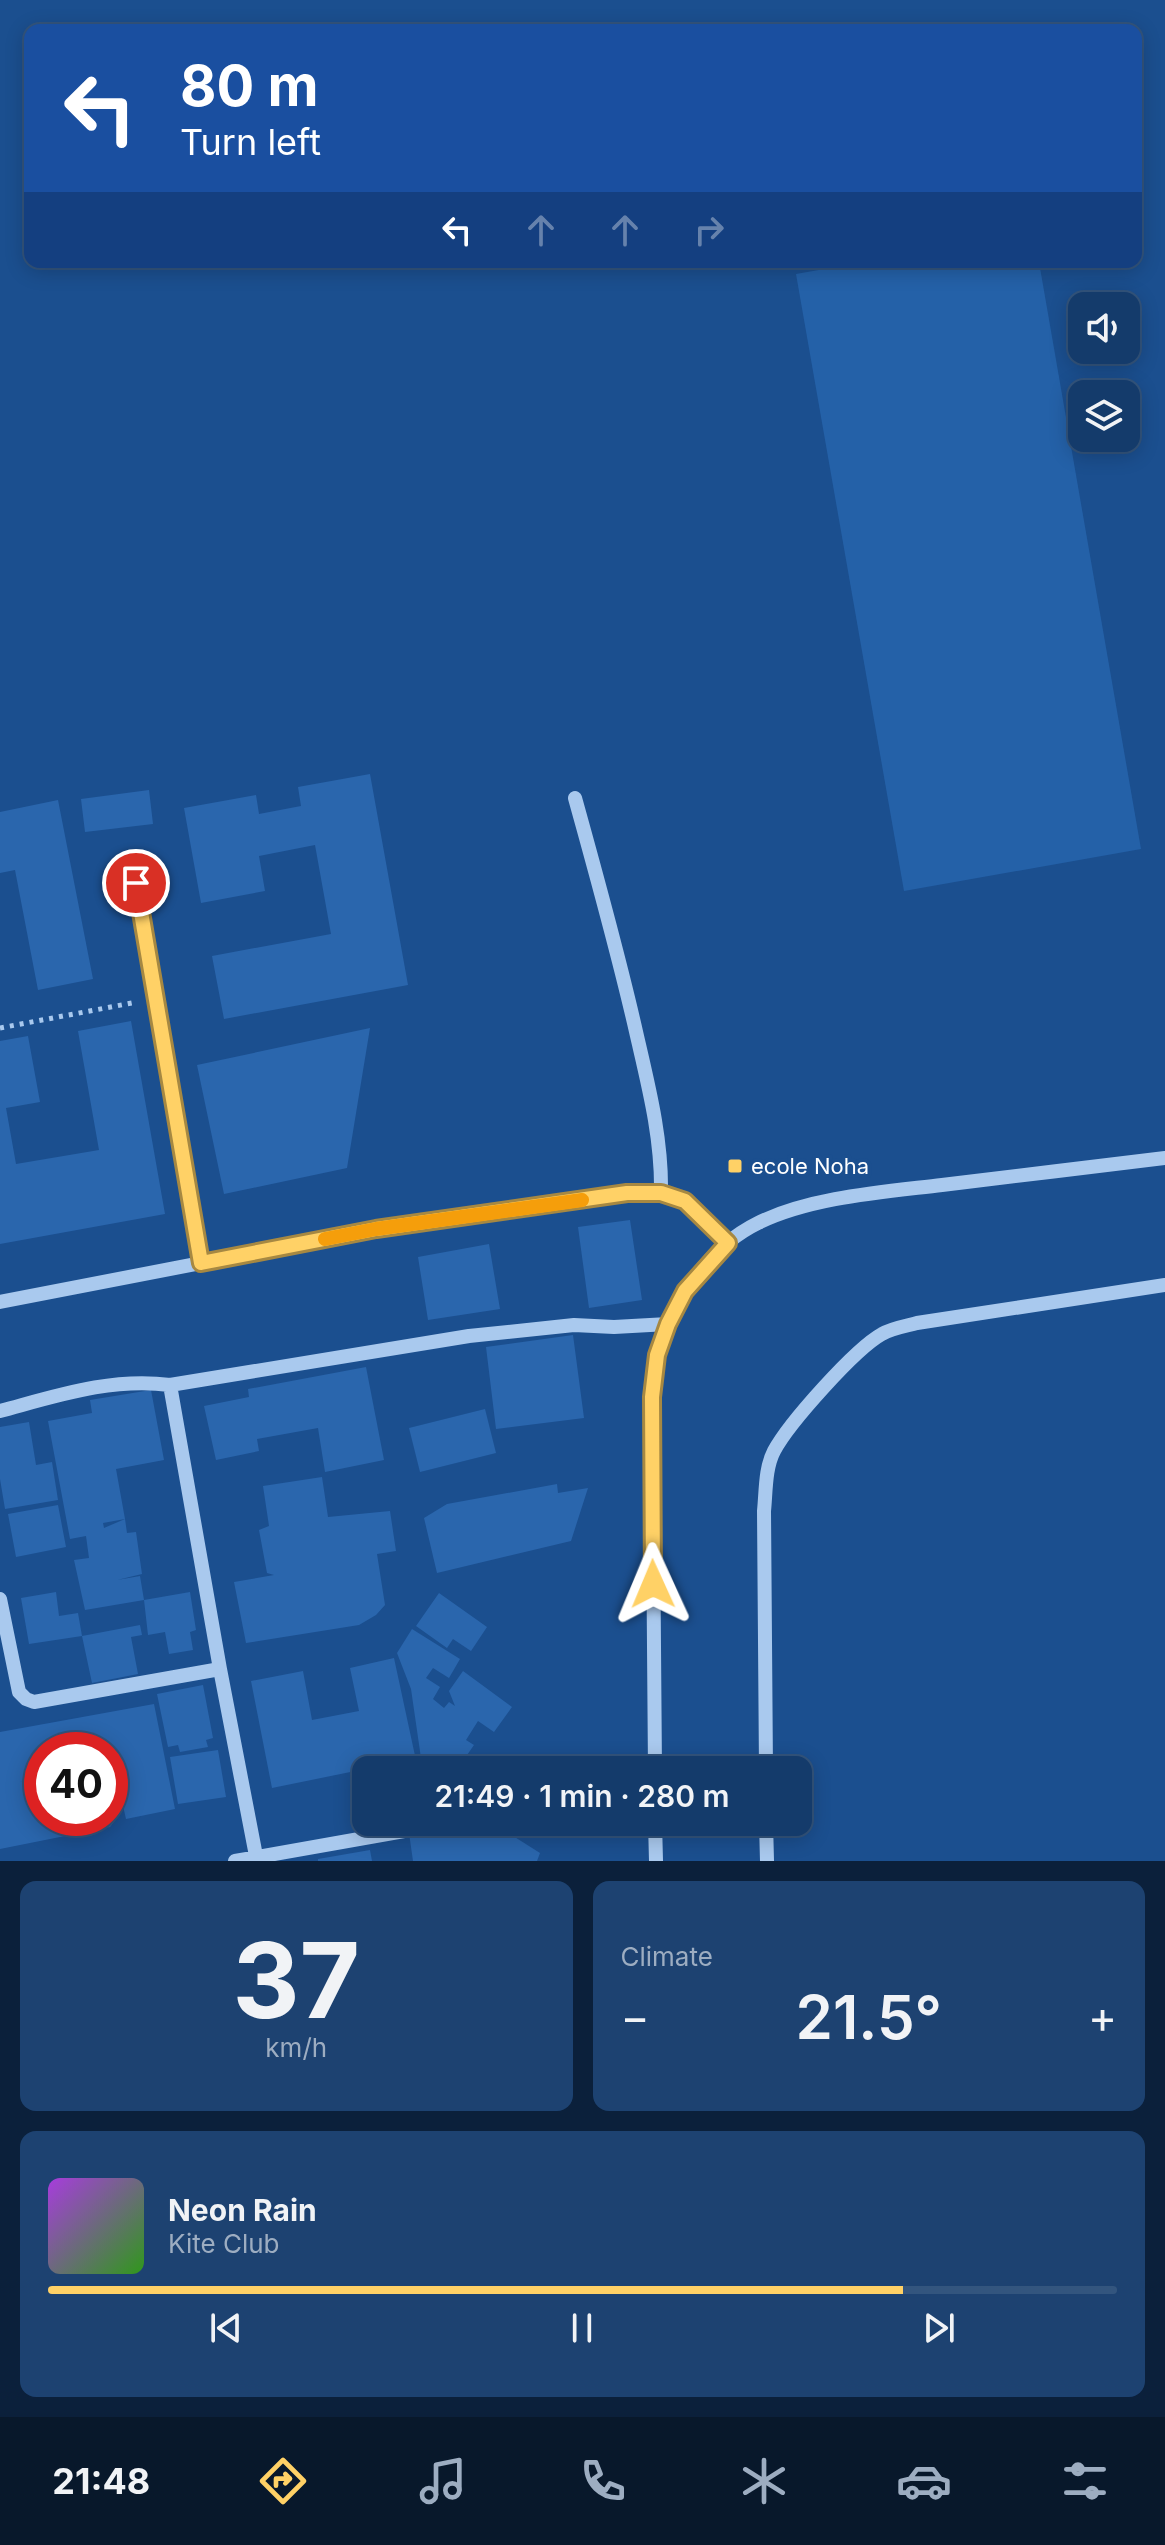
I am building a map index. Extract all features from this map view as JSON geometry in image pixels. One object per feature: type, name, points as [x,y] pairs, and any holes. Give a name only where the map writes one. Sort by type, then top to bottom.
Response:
[{"type":"street","points":[[575,798],[616,943],[655,1115],[662,1164],[661,1193]]},
{"type":"street","points":[[136,883],[201,1263]]},
{"type":"street","points":[[655,1756],[652,1397],[657,1355],[685,1291],[728,1243],[758,1223],[805,1207],[1165,1158]]},
{"type":"street","points":[[0,1302],[376,1229],[627,1193],[661,1193],[685,1201],[728,1243]]},
{"type":"street","points":[[766,1756],[764,1511],[767,1475],[773,1453],[795,1422],[866,1344],[885,1332],[917,1323],[1165,1285]]},
{"type":"street","points":[[0,1411],[123,1382],[146,1381],[170,1385],[469,1336],[574,1325],[614,1327],[668,1324]]},
{"type":"street","points":[[170,1385],[257,1859]]},
{"type":"street","points":[[0,1599],[19,1692],[34,1702],[220,1669]]},
{"type":"street","points":[[235,1861],[380,1836]]},
{"type":"street","points":[[655,1836],[656,1861]]},
{"type":"street","points":[[766,1836],[767,1861]]},
{"type":"path","points":[[0,1028],[156,999]]},
{"type":"shaded area","points":[[830,268],[1040,268],[1068,429],[1068,452],[1072,452],[1141,849],[904,891],[796,274]]},
{"type":"building","points":[[370,774],[408,985],[224,1019],[212,956],[331,934],[315,845],[259,856],[265,891],[201,903],[184,808],[256,795],[259,814],[301,806],[298,787]]},
{"type":"building","points":[[149,790],[153,824],[85,832],[81,799]]},
{"type":"building","points":[[58,800],[93,979],[38,990],[15,870],[0,873],[0,812]]},
{"type":"building","points":[[131,1021],[165,1214],[0,1244],[0,1041],[28,1036],[40,1102],[6,1108],[16,1164],[99,1150],[78,1031]]},
{"type":"building","points":[[370,1028],[347,1168],[224,1194],[197,1065]]},
{"type":"building","points":[[630,1220],[642,1300],[589,1308],[578,1227]]},
{"type":"building","points":[[489,1244],[500,1309],[428,1320],[418,1257]]},
{"type":"building","points":[[573,1335],[584,1418],[496,1429],[486,1347]]},
{"type":"building","points":[[366,1367],[384,1460],[325,1472],[318,1428],[257,1439],[259,1451],[216,1460],[204,1406],[249,1397],[248,1389]]},
{"type":"building","points":[[151,1390],[164,1460],[116,1469],[125,1519],[127,1533],[136,1532],[142,1574],[117,1580],[140,1576],[144,1600],[85,1610],[74,1560],[89,1558],[86,1536],[70,1539],[48,1421],[92,1413],[90,1400]],"holes":[[[125,1519],[104,1528],[103,1523]]]},
{"type":"building","points":[[485,1409],[496,1453],[420,1472],[409,1428]]},
{"type":"building","points":[[29,1422],[36,1465],[52,1462],[58,1500],[5,1509],[0,1479],[0,1427]]},
{"type":"building","points":[[322,1477],[328,1517],[390,1511],[396,1551],[377,1554],[385,1605],[376,1615],[359,1625],[246,1643],[234,1582],[274,1575],[267,1573],[259,1530],[269,1526],[263,1486]]},
{"type":"building","points":[[557,1484],[558,1493],[588,1488],[571,1541],[437,1573],[424,1518],[447,1504]]},
{"type":"building","points":[[58,1505],[66,1547],[16,1557],[8,1514]]},
{"type":"building","points":[[56,1592],[59,1616],[78,1613],[82,1636],[29,1644],[21,1598]]},
{"type":"building","points":[[190,1592],[196,1630],[190,1632],[193,1650],[169,1654],[165,1632],[148,1635],[144,1600]]},
{"type":"building","points":[[439,1593],[487,1627],[471,1651],[453,1639],[447,1648],[416,1626]]},
{"type":"building","points":[[140,1625],[142,1635],[131,1637],[138,1674],[92,1683],[82,1636]]},
{"type":"building","points":[[412,1629],[460,1659],[449,1678],[433,1668],[426,1678],[440,1687],[433,1699],[444,1708],[449,1702],[455,1706],[449,1691],[463,1671],[512,1707],[494,1732],[478,1721],[466,1740],[474,1745],[466,1756],[421,1756],[411,1689],[397,1653]]},
{"type":"building","points":[[394,1658],[415,1756],[352,1756],[352,1772],[272,1788],[251,1681],[303,1671],[312,1720],[359,1711],[350,1668]]},
{"type":"building","points":[[203,1685],[213,1738],[206,1740],[208,1747],[180,1752],[178,1745],[168,1747],[157,1694]]},
{"type":"building","points":[[154,1704],[175,1809],[128,1819],[128,1732],[24,1732],[24,1781],[20,1782],[24,1781],[24,1836],[65,1836],[0,1849],[0,1732]]},
{"type":"building","points":[[218,1750],[226,1797],[178,1804],[170,1757]]},
{"type":"building","points":[[409,1836],[513,1836],[540,1853],[537,1861],[413,1861]]},
{"type":"building","points":[[370,1850],[372,1861],[318,1861],[318,1859]]},
{"type":"slow traffic","points":[[325,1239],[582,1200]]},
{"type":"place","name":"ecole Noha","points":[[735,1166]]},
{"type":"route","points":[[136,883],[201,1263],[376,1229],[627,1193],[661,1193],[685,1201],[728,1243],[685,1291],[657,1355],[652,1397],[653,1584]]}]
